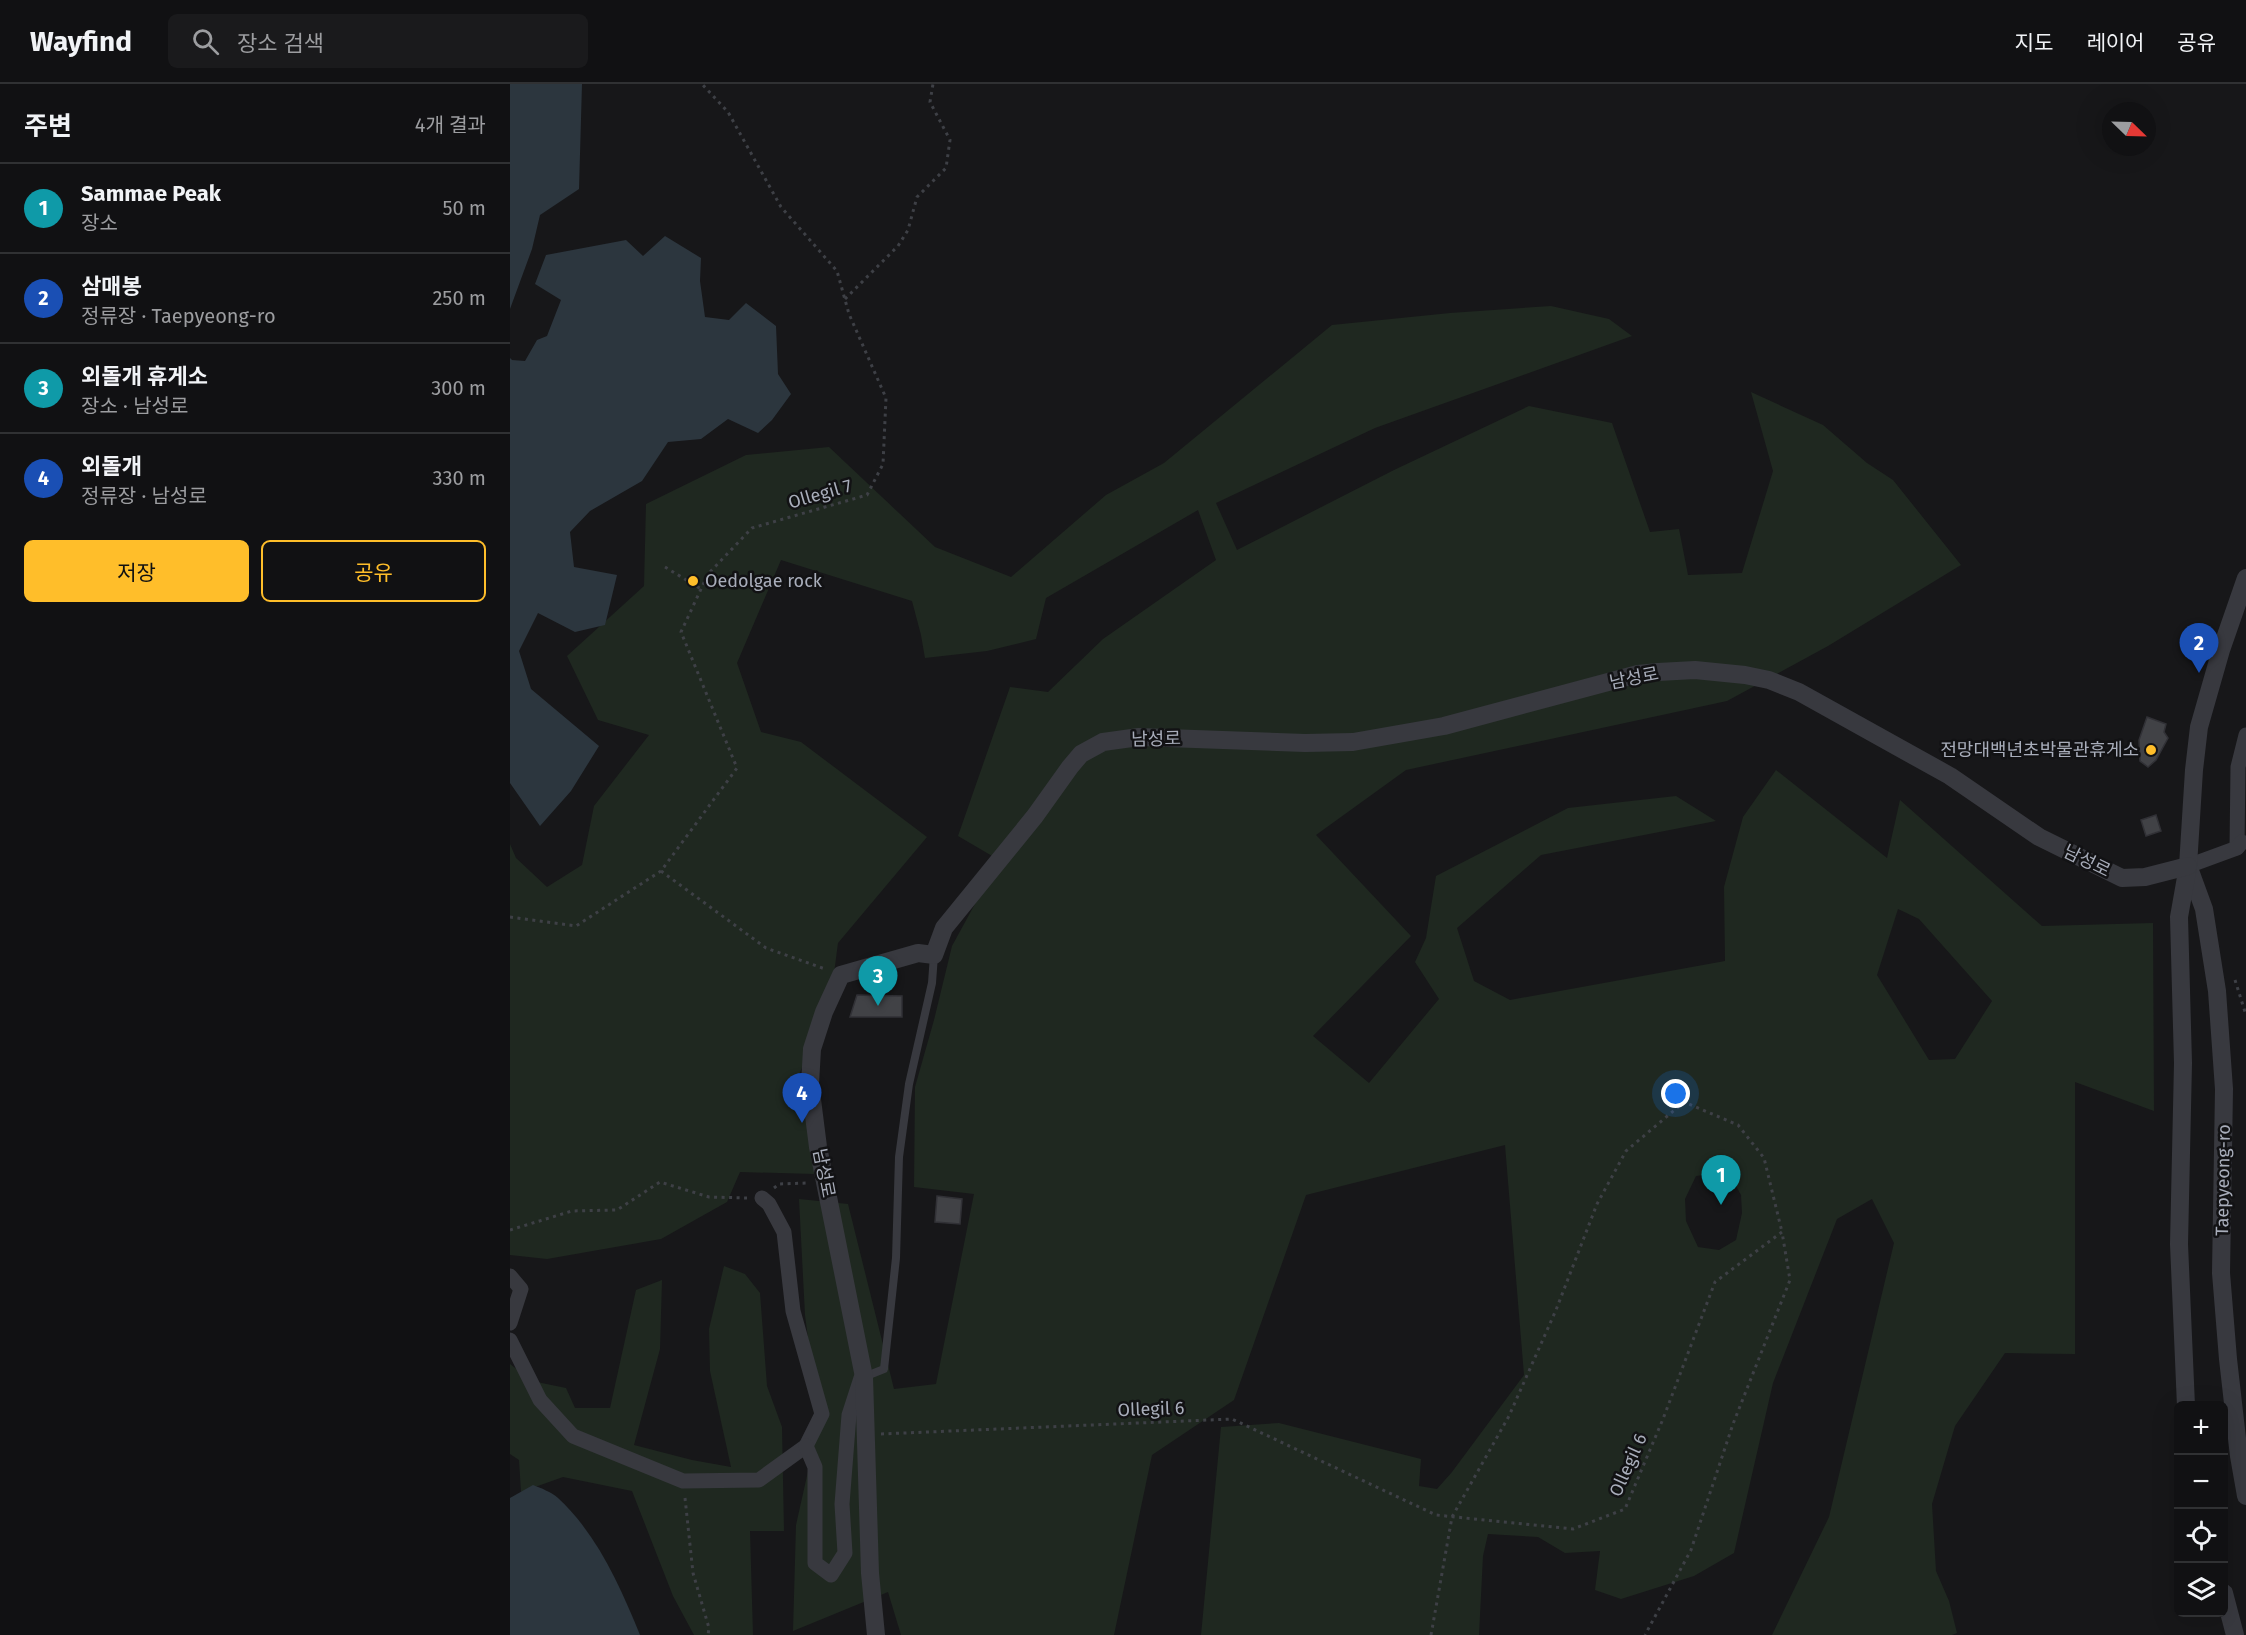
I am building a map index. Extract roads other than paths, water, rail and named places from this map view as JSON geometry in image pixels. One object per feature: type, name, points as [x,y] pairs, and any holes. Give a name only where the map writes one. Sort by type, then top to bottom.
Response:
[{"type":"street","name":"Taepyeong-ro","points":[[2186,1401],[2179,1244],[2183,1063],[2179,917],[2188,866],[2199,727],[2221,651],[2246,578]]},
{"type":"street","name":"남성로","points":[[876,1635],[868,1550],[864,1377],[818,1147],[810,1084],[812,1049],[824,1012],[841,975],[918,953],[934,955],[944,928],[1035,816],[1081,754],[1103,742],[1139,737],[1305,743],[1353,742],[1444,726],[1638,674],[1695,670],[1745,675],[1769,680],[1799,692],[1941,771],[2039,837],[2122,878],[2145,877],[2188,866]]},
{"type":"street","points":[[2188,866],[2241,843],[2238,767],[2246,735]]},
{"type":"street","name":"Taepyeong-ro","points":[[2188,866],[2204,909],[2217,991],[2224,1089],[2221,1273],[2228,1359],[2246,1496]]},
{"type":"street","points":[[510,1340],[540,1400],[573,1436],[684,1481],[759,1480],[806,1446],[822,1413],[793,1311],[784,1233],[769,1204],[762,1198]]},
{"type":"street","points":[[510,1275],[521,1289],[510,1323]]},
{"type":"street","points":[[806,1446],[815,1467],[815,1563],[831,1575],[845,1553],[842,1504],[849,1415],[861,1378],[864,1377]]},
{"type":"street","points":[[2228,1610],[2235,1635]]},
{"type":"lane","points":[[864,1377],[884,1369],[896,1258],[899,1157],[909,1084],[932,983],[934,955]]},
{"type":"place","name":"Oedolgae rock","points":[[693,581]]},
{"type":"place","name":"삼매봉","points":[[2199,673]]},
{"type":"place","name":"전망대백년초박물관휴게소","points":[[2151,750]]},
{"type":"place","name":"외돌개 휴게소","points":[[878,1006]]},
{"type":"place","name":"외돌개","points":[[802,1123]]},
{"type":"place","name":"Sammae Peak","points":[[1721,1205]]}]
